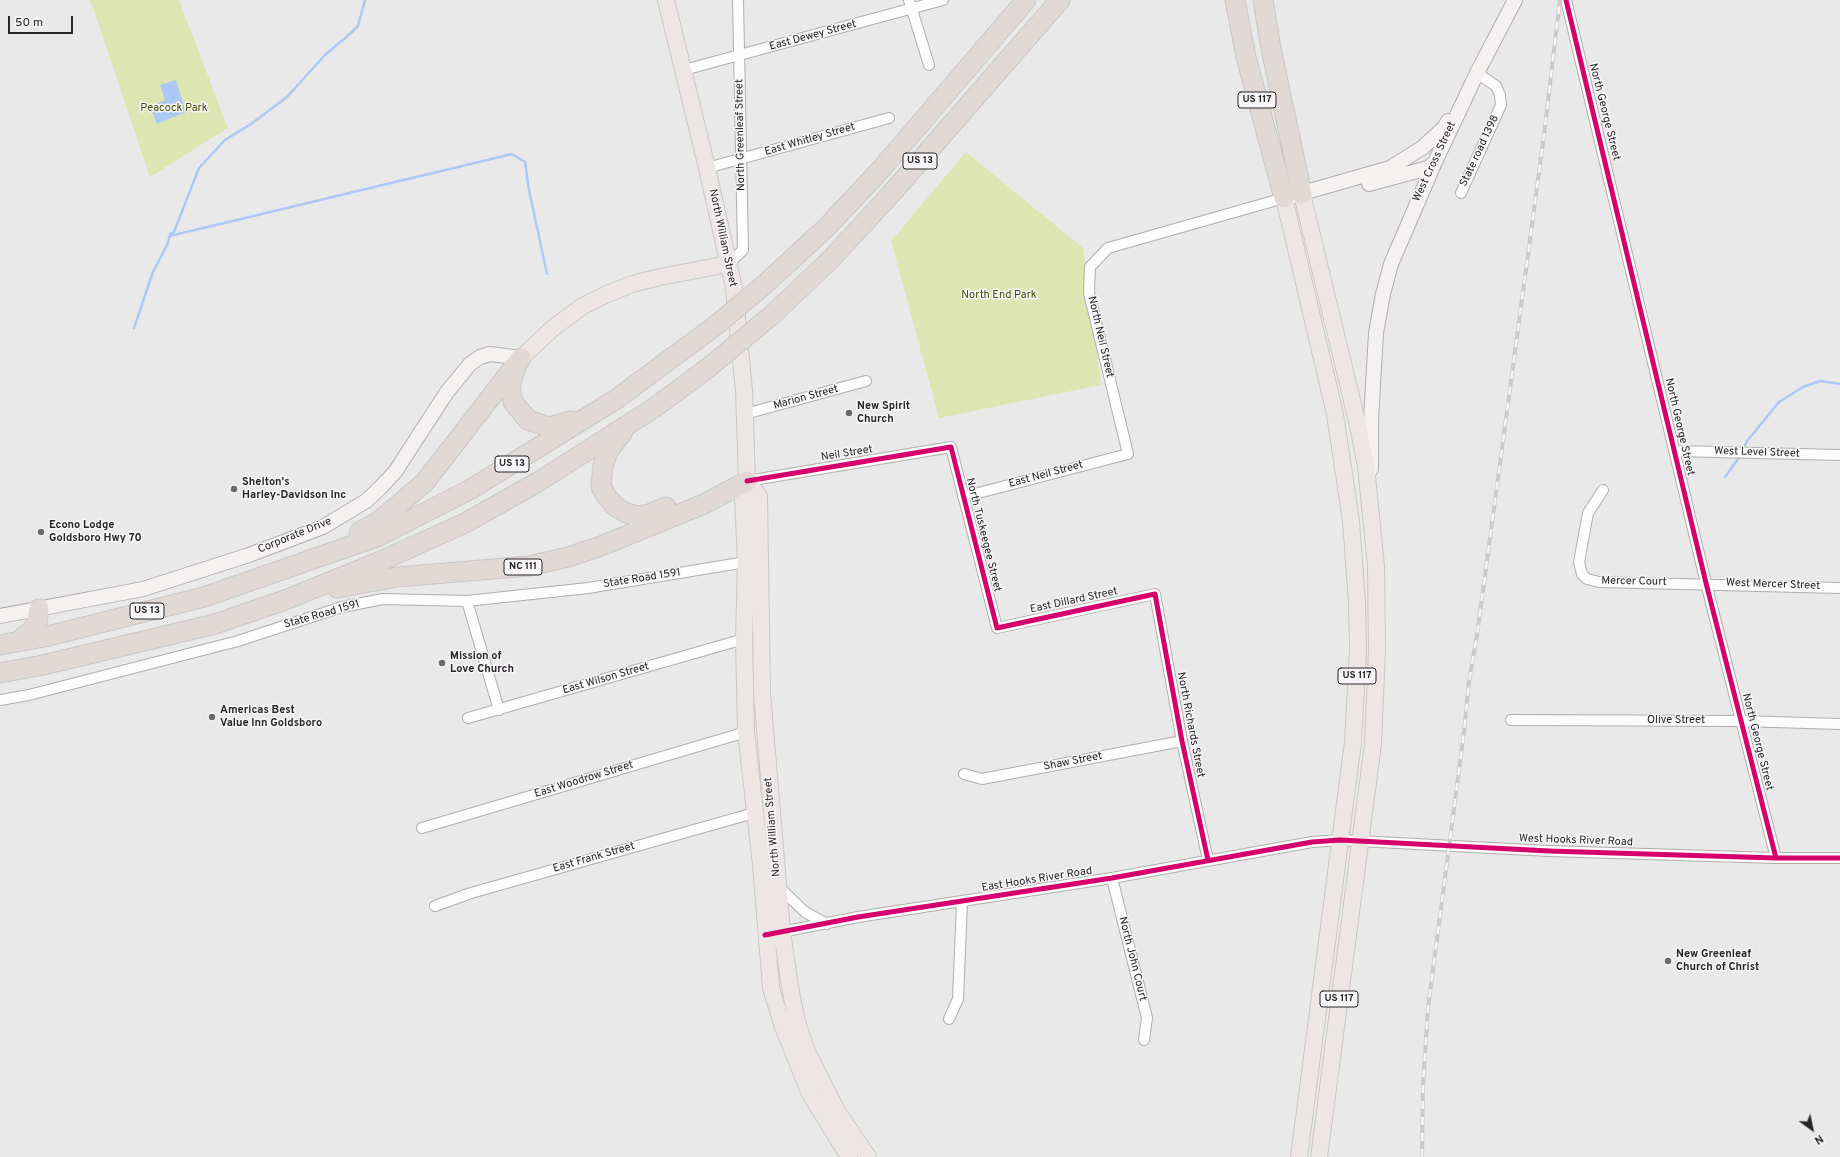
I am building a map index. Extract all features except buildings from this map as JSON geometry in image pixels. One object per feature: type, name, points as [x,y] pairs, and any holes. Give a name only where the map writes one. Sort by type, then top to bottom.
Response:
[{"type":"highway","name":"US 13","points":[[0,645],[69,630],[204,597],[379,536],[471,489],[615,400],[715,326],[764,285],[827,227],[882,168],[1026,0]]},
{"type":"highway","name":"US 13","points":[[0,673],[43,665],[215,624],[285,600],[381,561],[465,523],[538,482],[654,408],[708,368],[772,315],[831,259],[891,194],[1060,0]]},
{"type":"highway","name":"US 117","points":[[1235,0],[1246,57],[1285,203]]},
{"type":"highway","name":"US 117","points":[[1263,0],[1271,48],[1303,198]]},
{"type":"highway","points":[[521,358],[512,378],[510,389],[514,402],[528,420],[549,427],[561,424],[615,400]]},
{"type":"highway","points":[[290,568],[378,522],[425,482],[521,358]]},
{"type":"highway","points":[[654,408],[623,432],[609,450],[603,465],[602,487],[607,497],[616,506],[626,513],[637,516],[649,514],[698,494],[747,481]]},
{"type":"highway","name":"NC 111","points":[[285,600],[397,577],[530,566],[568,557],[601,546],[704,504],[747,481]]},
{"type":"highway","points":[[39,609],[42,616],[48,622],[58,628],[69,630]]},
{"type":"highway","points":[[19,641],[33,629],[37,622],[39,609]]},
{"type":"main road","name":"North William Street","points":[[666,0],[684,70],[734,288],[745,414],[747,481],[743,497],[746,562],[744,639],[746,732],[761,865],[765,935],[771,988],[783,1027],[810,1094],[855,1155]]},
{"type":"main road","points":[[1477,73],[1516,0]]},
{"type":"main road","name":"West Cross Street","points":[[1285,203],[1390,168],[1422,148],[1444,128],[1477,73]]},
{"type":"main road","name":"West Cross Street","points":[[1372,524],[1372,382],[1376,332],[1383,294],[1391,264],[1401,237],[1477,73]]},
{"type":"main road","points":[[1303,198],[1428,168],[1435,162]]},
{"type":"main road","name":"US 117","points":[[1303,198],[1357,421],[1366,466],[1376,566],[1378,650],[1373,744],[1319,1157]]},
{"type":"main road","name":"US 117","points":[[1285,203],[1335,414],[1342,453],[1351,521],[1357,603],[1358,649],[1353,742],[1298,1157]]},
{"type":"main road","points":[[521,358],[554,328],[583,306],[604,295],[632,284],[660,276],[728,264]]},
{"type":"main road","name":"Corporate Drive","points":[[0,616],[143,589],[249,555],[323,526],[346,514],[380,488],[395,472],[447,392],[470,364],[480,357],[490,354],[521,358]]},
{"type":"main road","name":"North William Street","points":[[747,481],[759,496],[762,693],[782,932],[797,1022],[807,1052],[837,1111],[855,1155]]},
{"type":"main road","points":[[1358,649],[1378,650]]},
{"type":"street","name":"North Greenleaf Street","points":[[728,264],[743,250],[738,0]]},
{"type":"street","name":"East Dewey Street","points":[[684,70],[738,56],[910,4],[943,0]]},
{"type":"street","name":"North George Street","points":[[1566,0],[1706,583],[1776,858]]},
{"type":"street","points":[[910,4],[929,65]]},
{"type":"street","name":"State road 1398","points":[[1461,194],[1501,105],[1500,95],[1496,86],[1477,73]]},
{"type":"street","name":"East Whitley Street","points":[[707,168],[889,118]]},
{"type":"street","name":"West Cross Street","points":[[1152,235],[1253,207],[1285,203]]},
{"type":"street","name":"North Neil Street","points":[[1128,454],[1089,293],[1090,267],[1108,248],[1152,235]]},
{"type":"street","name":"Marion Street","points":[[745,414],[866,382]]},
{"type":"street","name":"Neil Street","points":[[747,481],[951,447]]},
{"type":"street","name":"North Tuskeegee Street","points":[[951,447],[997,628]]},
{"type":"street","name":"West Level Street","points":[[1674,451],[1840,455]]},
{"type":"street","name":"East Neil Street","points":[[964,497],[1128,454]]},
{"type":"street","name":"Mercer Court","points":[[1603,490],[1588,513],[1579,562],[1582,574],[1587,580],[1599,582],[1706,583]]},
{"type":"street","name":"State Road 1591","points":[[0,700],[29,695],[238,641],[342,607],[383,599],[467,601],[588,588],[746,562]]},
{"type":"street","name":"West Mercer Street","points":[[1706,583],[1840,588]]},
{"type":"street","name":"East Dillard Street","points":[[997,628],[1155,594]]},
{"type":"street","name":"North Richards Street","points":[[1155,594],[1182,741],[1208,860]]},
{"type":"street","points":[[467,601],[499,710]]},
{"type":"street","name":"East Wilson Street","points":[[468,718],[744,639]]},
{"type":"street","name":"Olive Street","points":[[1511,720],[1741,721],[1840,724]]},
{"type":"street","name":"East Woodrow Street","points":[[422,828],[746,732]]},
{"type":"street","name":"Shaw Street","points":[[964,774],[982,779],[1182,741]]},
{"type":"street","name":"East Frank Street","points":[[435,906],[471,893],[754,813]]},
{"type":"street","name":"West Hooks River Road","points":[[1312,842],[1340,840],[1776,858],[1840,858]]},
{"type":"street","name":"East Hooks River Road","points":[[765,935],[1112,878],[1312,842]]},
{"type":"street","name":"North John Court","points":[[1112,878],[1147,1018],[1144,1040]]},
{"type":"street","points":[[779,887],[805,912],[826,924]]},
{"type":"street","points":[[949,1019],[958,999],[962,902]]},
{"type":"green space","name":"Peacock Park","points":[[89,0],[179,0],[228,128],[150,177],[92,5]]},
{"type":"green space","name":"North End Park","points":[[966,152],[1083,248],[1101,385],[939,418],[891,241]]},
{"type":"water","points":[[176,80],[186,112],[157,124],[150,107],[165,100],[160,85]]},
{"type":"waterway","points":[[134,328],[153,272],[168,243],[170,234],[174,232],[199,168],[225,140],[251,124],[287,97],[325,55],[358,26],[365,0]]},
{"type":"waterway","points":[[170,236],[512,154],[525,162],[529,190],[547,274]]},
{"type":"waterway","points":[[1743,450],[1747,441],[1779,402],[1803,387],[1820,381],[1840,384]]},
{"type":"waterway","points":[[1725,477],[1740,456]]},
{"type":"railway","points":[[1422,1157],[1423,1085],[1428,1008],[1464,732],[1469,681],[1477,635],[1544,135],[1560,0]]},
{"type":"cycle path","points":[[1566,0],[1706,583],[1776,858]]},
{"type":"cycle path","points":[[747,481],[951,447],[997,628],[1155,594],[1182,741],[1208,860]]},
{"type":"cycle path","points":[[765,935],[858,917],[1112,878],[1312,842],[1340,840],[1549,851],[1776,858],[1840,858]]},
{"type":"place","name":"New Spirit Church","points":[[849,413]]},
{"type":"place","name":"Shelton's Harley-Davidson Inc","points":[[234,489]]},
{"type":"place","name":"Econo Lodge Goldsboro Hwy 70","points":[[41,532]]},
{"type":"place","name":"Mission of Love Church","points":[[442,663]]},
{"type":"place","name":"Americas Best Value Inn Goldsboro","points":[[212,717]]},
{"type":"place","name":"New Greenleaf Church of Christ","points":[[1668,961]]}]
